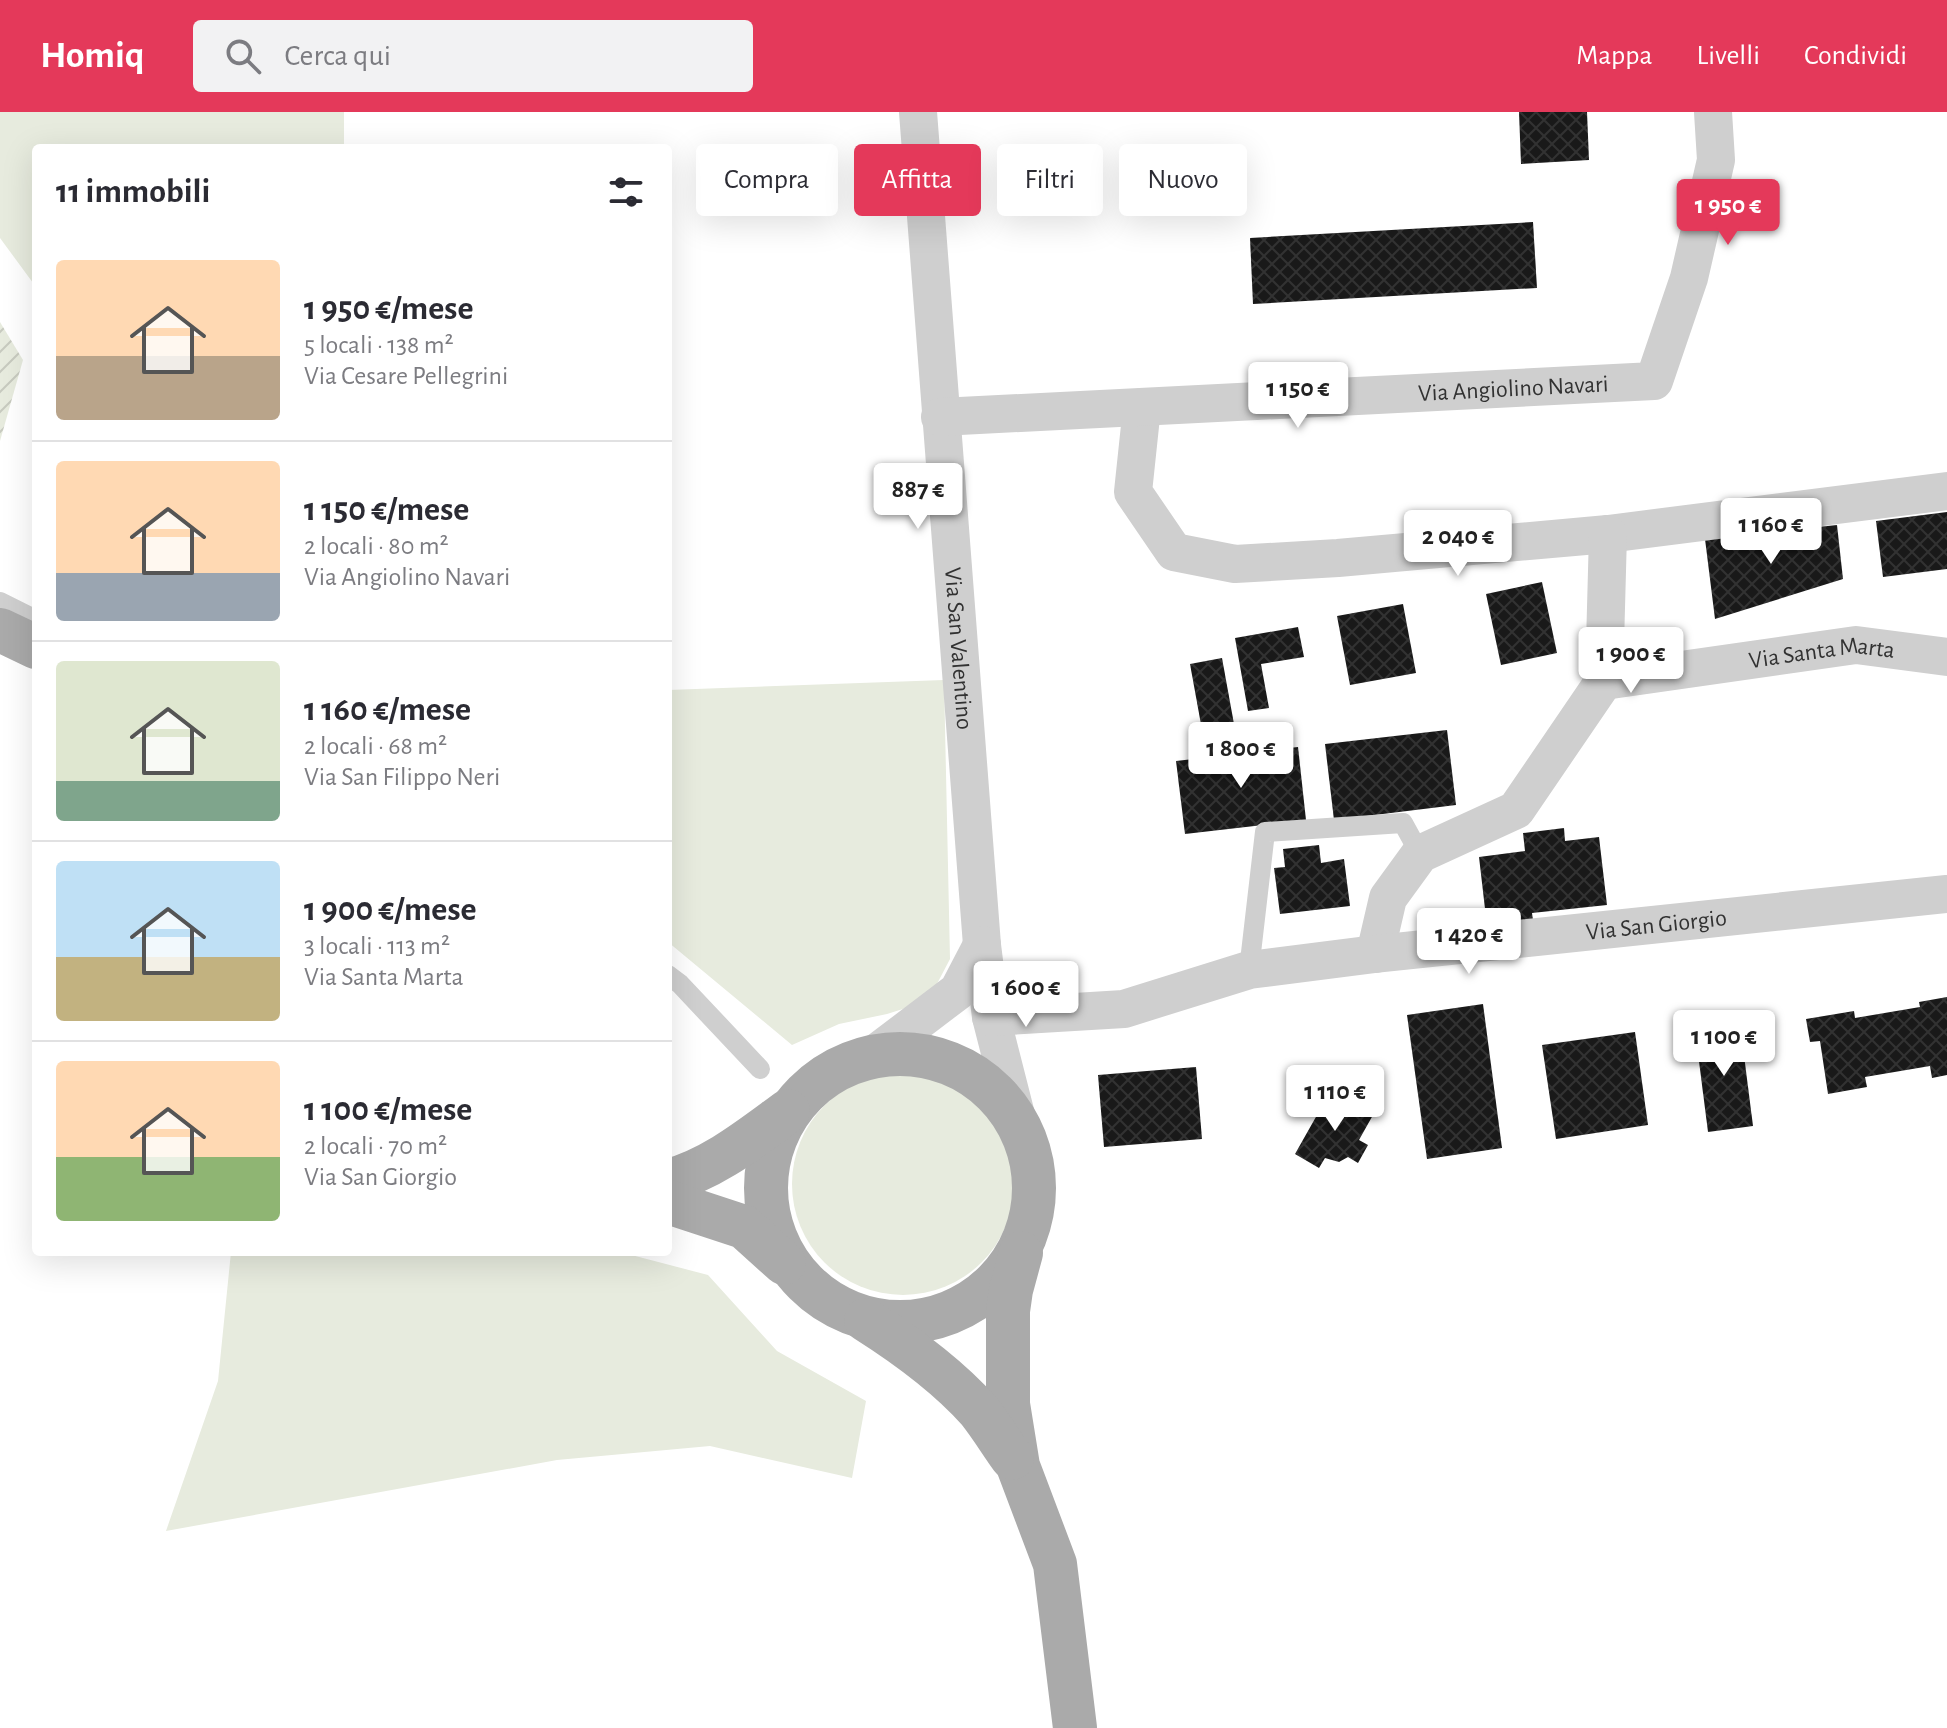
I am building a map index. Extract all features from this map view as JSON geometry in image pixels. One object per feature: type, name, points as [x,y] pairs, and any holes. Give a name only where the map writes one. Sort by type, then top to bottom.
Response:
[{"type":"main road","points":[[0,630],[32,645]]},
{"type":"main road","points":[[672,1180],[688,1176],[722,1157],[790,1110],[813,1086],[840,1068],[871,1057],[914,1055],[955,1065],[991,1089],[1018,1123],[1032,1161],[1034,1201],[1011,1290],[1006,1334],[1008,1404],[1018,1466],[1055,1564],[1075,1728]]},
{"type":"main road","points":[[790,1110],[771,1149],[765,1192],[773,1235],[794,1273]]},
{"type":"main road","points":[[672,1203],[744,1227],[825,1301],[862,1318],[907,1346],[979,1412],[1018,1466]]},
{"type":"main road","points":[[862,1318],[902,1323],[940,1317],[975,1300],[1004,1274],[1024,1240]]},
{"type":"street","name":"Via San Valentino","points":[[918,112],[982,945],[991,1017],[1018,1123]]},
{"type":"street","name":"Via Angiolino Navari","points":[[940,417],[1654,381],[1689,278],[1716,160],[1713,112]]},
{"type":"street","points":[[1142,407],[1133,492],[1174,552],[1235,564],[1608,534],[1947,491]]},
{"type":"street","points":[[1375,954],[1388,898],[1420,854],[1516,810],[1604,681],[1608,534]]},
{"type":"street","name":"Via Santa Marta","points":[[1604,681],[1856,645],[1947,657]]},
{"type":"street","name":"Via San Giorgio","points":[[991,1017],[1124,1009],[1249,970],[1947,894]]},
{"type":"street","points":[[871,1057],[958,991],[982,945]]},
{"type":"lane","points":[[0,602],[32,618]]},
{"type":"lane","points":[[1249,970],[1265,832],[1403,823],[1420,854]]},
{"type":"lane","points":[[672,978],[760,1069]]},
{"type":"shaded area","points":[[0,112],[344,112],[344,144],[32,144],[32,282],[0,238]]},
{"type":"shaded area","points":[[0,322],[23,360],[0,441]]},
{"type":"shaded area","points":[[944,680],[950,959],[928,1001],[839,1024],[792,1045],[672,945],[672,690]]},
{"type":"shaded area","points":[[903,1073],[946,1081],[982,1105],[1006,1141],[1014,1184],[1006,1227],[982,1263],[946,1287],[903,1295],[860,1287],[824,1263],[800,1227],[792,1184],[800,1141],[824,1105],[860,1081]]},
{"type":"shaded area","points":[[231,1256],[635,1256],[708,1275],[777,1351],[866,1401],[852,1478],[710,1446],[557,1460],[166,1531],[218,1381]]},
{"type":"building","points":[[1519,112],[1587,112],[1589,160],[1521,164]]},
{"type":"building","points":[[1533,222],[1537,288],[1253,304],[1250,238]]},
{"type":"building","points":[[1947,512],[1947,569],[1883,577],[1876,521]]},
{"type":"building","points":[[1837,525],[1843,579],[1715,619],[1705,539]]},
{"type":"building","points":[[1542,582],[1557,653],[1501,665],[1486,594]]},
{"type":"building","points":[[1403,604],[1416,673],[1350,685],[1337,616]]},
{"type":"building","points":[[1298,627],[1304,657],[1261,664],[1269,708],[1248,711],[1235,638]]},
{"type":"building","points":[[1222,658],[1236,735],[1204,741],[1190,664]]},
{"type":"building","points":[[1447,730],[1456,805],[1334,820],[1325,744]]},
{"type":"building","points":[[1298,747],[1306,820],[1185,834],[1176,761]]},
{"type":"building","points":[[1564,828],[1565,841],[1599,837],[1607,905],[1532,913],[1533,920],[1487,926],[1479,857],[1525,851],[1523,833]]},
{"type":"building","points":[[1319,845],[1321,863],[1344,859],[1350,906],[1280,914],[1274,868],[1285,867],[1283,849]]},
{"type":"building","points":[[1947,997],[1947,1075],[1932,1078],[1930,1066],[1865,1077],[1867,1087],[1828,1094],[1820,1041],[1810,1042],[1806,1019],[1854,1011],[1855,1018],[1920,1007],[1919,1002]]},
{"type":"building","points":[[1483,1004],[1502,1148],[1427,1159],[1407,1015]]},
{"type":"building","points":[[1740,1024],[1753,1126],[1708,1132],[1695,1030]]},
{"type":"building","points":[[1635,1032],[1648,1125],[1556,1139],[1542,1045]]},
{"type":"building","points":[[1196,1067],[1202,1139],[1104,1147],[1098,1075]]},
{"type":"building","points":[[1330,1092],[1373,1115],[1359,1140],[1368,1145],[1358,1163],[1348,1157],[1339,1162],[1325,1158],[1319,1168],[1295,1154]]}]
